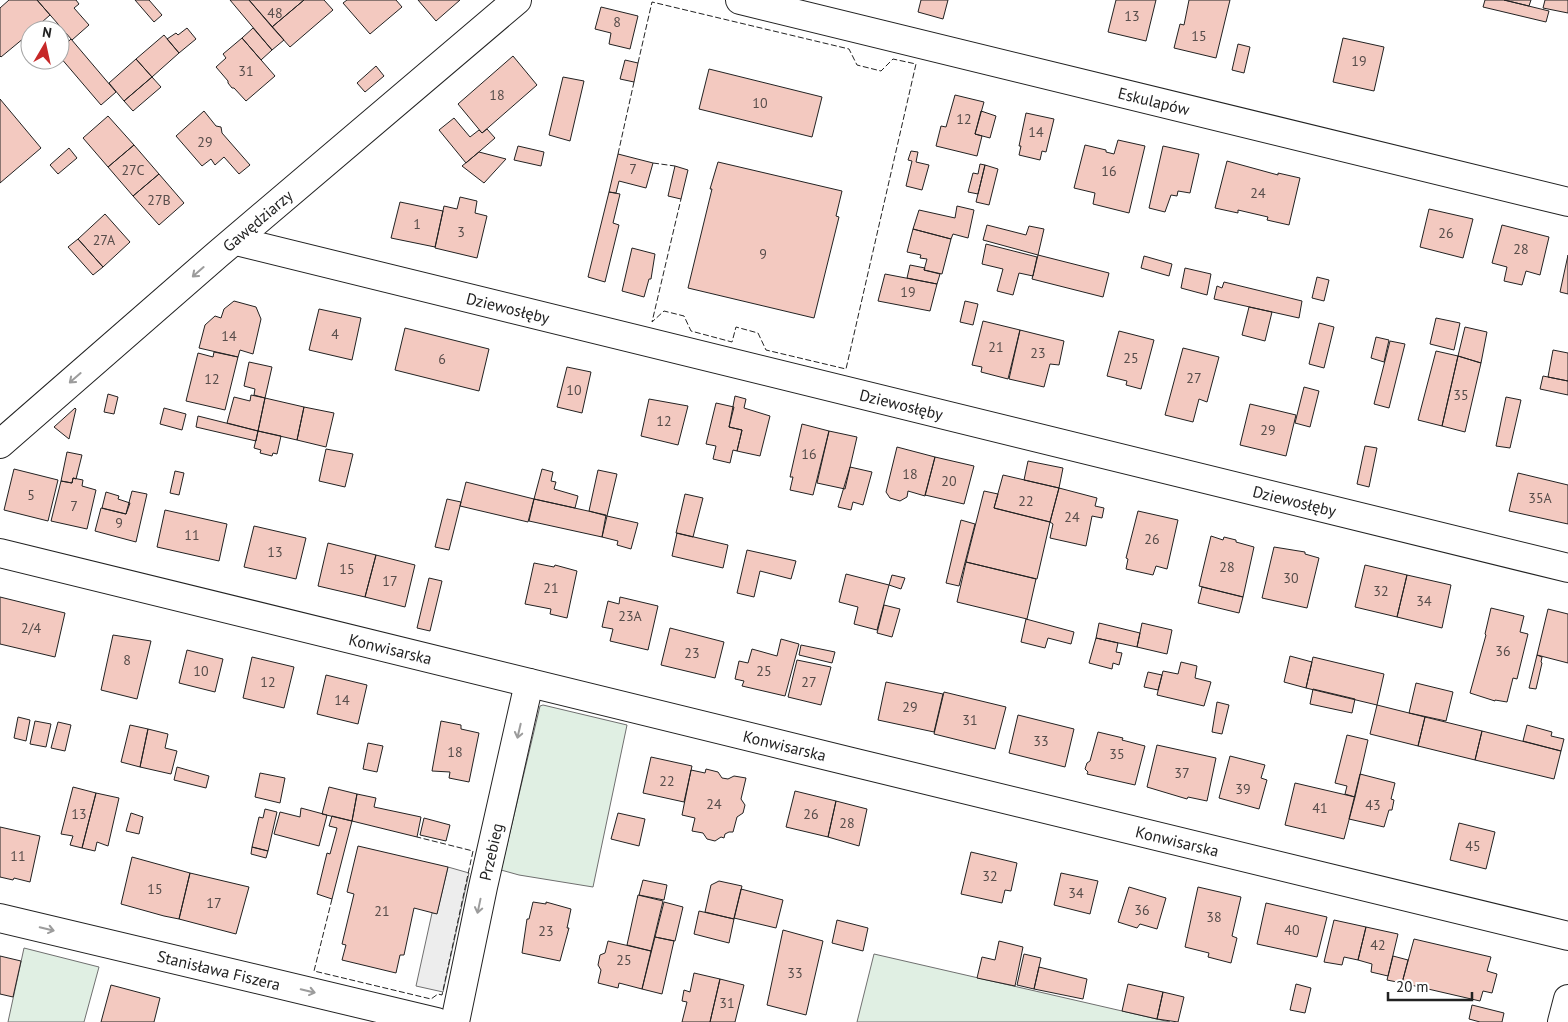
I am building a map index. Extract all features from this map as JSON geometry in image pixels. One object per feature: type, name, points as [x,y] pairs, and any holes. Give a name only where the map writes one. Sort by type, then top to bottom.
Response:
[{"type":"street","name":"Gawędziarzy","points":[[0,444],[517,0]]},
{"type":"street","name":"Eskulapów","points":[[740,0],[1568,202]]},
{"type":"street","name":"Dziewosłęby","points":[[236,241],[1568,568]]},
{"type":"street","name":"Konwisarska","points":[[0,553],[1568,936]]},
{"type":"street","name":"Przebieg","points":[[455,1022],[529,683]]},
{"type":"street","name":"Stanisława Fiszera","points":[[0,918],[436,1022]]},
{"type":"street","points":[[1562,1022],[1568,999]]},
{"type":"green space","points":[[543,705],[627,725],[593,887],[519,875],[501,870],[540,706]]},
{"type":"green space","points":[[24,948],[99,967],[84,1022],[8,1022]]},
{"type":"green space","points":[[874,954],[1170,1022],[857,1022]]},
{"type":"shaded area","points":[[448,867],[469,873],[443,992],[416,986],[432,913],[437,913]]},
{"type":"building","points":[[9,0],[37,0],[50,15],[44,20],[20,20],[20,41],[1,57],[0,8]]},
{"type":"building","points":[[37,0],[76,0],[79,4],[74,8],[89,25],[72,40],[70,38],[70,20],[54,20]]},
{"type":"building","points":[[135,0],[149,0],[162,15],[154,22]]},
{"type":"building","points":[[230,0],[249,0],[284,40],[272,50]]},
{"type":"building","points":[[249,0],[304,0],[272,27]]},
{"type":"building","points":[[304,0],[324,0],[333,10],[290,47],[272,27]]},
{"type":"building","points":[[347,0],[396,0],[402,7],[370,34],[343,3]]},
{"type":"building","points":[[418,0],[460,0],[436,21]]},
{"type":"building","points":[[921,0],[948,0],[943,19],[918,12]]},
{"type":"building","points":[[1116,0],[1156,0],[1146,41],[1108,32]]},
{"type":"building","points":[[1189,0],[1230,0],[1216,58],[1174,48],[1180,24],[1184,25]]},
{"type":"building","points":[[1485,0],[1504,0],[1549,11],[1546,22],[1483,7]]},
{"type":"building","points":[[1504,0],[1531,0],[1529,6]]},
{"type":"building","points":[[1545,0],[1568,0],[1568,13],[1543,8]]},
{"type":"building","points":[[601,7],[638,16],[630,49],[609,44],[611,33],[595,29]]},
{"type":"building","points":[[187,28],[196,39],[179,53],[167,39],[176,33],[178,35]]},
{"type":"building","points":[[253,28],[272,50],[261,60],[242,38]]},
{"type":"building","points":[[164,35],[179,53],[152,77],[136,59]]},
{"type":"building","points":[[242,38],[275,76],[246,101],[232,88],[216,67],[226,58],[223,54]]},
{"type":"building","points":[[1343,38],[1384,47],[1374,91],[1333,82]]},
{"type":"building","points":[[70,40],[116,92],[101,105],[70,69]]},
{"type":"building","points":[[1238,44],[1250,47],[1244,73],[1232,70]]},
{"type":"building","points":[[513,56],[537,85],[482,133],[458,104]]},
{"type":"building","points":[[136,59],[152,77],[124,101],[109,83]]},
{"type":"building","points":[[625,60],[638,63],[634,82],[620,79]]},
{"type":"building","points":[[376,66],[384,76],[365,92],[357,83]]},
{"type":"building","points":[[709,69],[822,97],[812,137],[699,109]]},
{"type":"building","points":[[152,77],[161,87],[133,111],[124,101]]},
{"type":"building","points":[[563,77],[584,81],[570,141],[549,135]]},
{"type":"building","points":[[955,95],[984,102],[975,134],[982,136],[977,156],[936,146],[941,126],[946,127]]},
{"type":"building","points":[[0,99],[41,148],[0,183]]},
{"type":"building","points":[[204,111],[216,126],[221,127],[222,133],[250,165],[239,174],[224,157],[215,165],[211,159],[202,166],[176,136]]},
{"type":"building","points":[[981,111],[996,116],[990,138],[975,134]]},
{"type":"building","points":[[1026,113],[1054,119],[1046,152],[1042,151],[1040,160],[1019,155]]},
{"type":"building","points":[[108,116],[134,145],[108,167],[83,138]]},
{"type":"building","points":[[454,118],[470,137],[479,130],[482,133],[487,129],[495,138],[466,163],[439,130]]},
{"type":"building","points":[[1118,140],[1145,146],[1129,213],[1093,204],[1095,193],[1074,188],[1085,145],[1114,154]]},
{"type":"building","points":[[134,145],[159,174],[133,196],[108,167]]},
{"type":"building","points":[[518,146],[544,152],[541,166],[514,160]]},
{"type":"building","points":[[1163,146],[1199,154],[1190,193],[1178,191],[1177,196],[1171,195],[1165,212],[1149,208]]},
{"type":"building","points":[[69,148],[77,158],[58,174],[50,165]]},
{"type":"building","points":[[911,151],[918,152],[916,162],[929,165],[922,190],[906,186],[912,161],[908,160]]},
{"type":"building","points":[[479,152],[506,159],[484,183],[462,166]]},
{"type":"building","points":[[618,154],[653,163],[646,188],[619,181],[616,193],[609,192]]},
{"type":"building","points":[[1227,161],[1278,175],[1278,173],[1300,178],[1289,225],[1267,220],[1268,217],[1238,210],[1238,213],[1215,208]]},
{"type":"building","points":[[718,162],[842,191],[836,216],[839,217],[814,318],[688,288],[712,189],[710,189]]},
{"type":"building","points":[[980,164],[985,165],[978,194],[968,192],[973,173],[978,174]]},
{"type":"building","points":[[985,165],[998,169],[989,205],[976,202]]},
{"type":"building","points":[[675,166],[688,170],[681,199],[668,196]]},
{"type":"building","points":[[159,174],[184,203],[159,225],[133,196]]},
{"type":"building","points":[[609,192],[620,194],[613,223],[619,225],[605,282],[588,277]]},
{"type":"building","points":[[460,197],[477,201],[475,213],[487,216],[477,258],[435,248],[444,206],[457,209]]},
{"type":"building","points":[[400,202],[443,211],[435,247],[391,238]]},
{"type":"building","points":[[957,206],[974,210],[968,238],[953,234],[951,239],[913,229],[919,210],[955,218]]},
{"type":"building","points":[[1429,209],[1473,219],[1463,258],[1420,247]]},
{"type":"building","points":[[105,214],[130,242],[103,267],[78,239]]},
{"type":"building","points":[[987,225],[1026,235],[1029,226],[1044,229],[1038,255],[983,240]]},
{"type":"building","points":[[1502,225],[1549,237],[1540,275],[1526,271],[1522,285],[1504,281],[1507,267],[1492,263]]},
{"type":"building","points":[[913,229],[951,239],[942,274],[924,270],[927,259],[920,258],[921,255],[907,252]]},
{"type":"building","points":[[78,239],[103,267],[93,275],[68,247]]},
{"type":"building","points":[[986,244],[1037,257],[1033,276],[1019,273],[1013,295],[997,291],[1003,269],[982,264]]},
{"type":"building","points":[[632,248],[655,254],[651,279],[649,279],[644,297],[622,291]]},
{"type":"building","points":[[1038,255],[1109,273],[1103,297],[1032,279]]},
{"type":"building","points":[[1568,255],[1568,294],[1560,292]]},
{"type":"building","points":[[1144,256],[1172,264],[1169,276],[1141,268]]},
{"type":"building","points":[[910,265],[940,274],[937,284],[907,278]]},
{"type":"building","points":[[1185,268],[1211,274],[1207,295],[1181,288]]},
{"type":"building","points":[[885,274],[937,284],[930,311],[878,301]]},
{"type":"building","points":[[1317,277],[1329,280],[1324,301],[1312,298]]},
{"type":"building","points":[[1224,282],[1302,301],[1299,318],[1214,299],[1217,286],[1222,288]]},
{"type":"building","points":[[234,301],[256,307],[261,319],[253,354],[240,350],[238,357],[199,348],[205,325],[215,316],[221,318],[224,309]]},
{"type":"building","points":[[965,301],[978,304],[973,325],[960,322]]},
{"type":"building","points":[[1249,307],[1272,312],[1265,341],[1242,335]]},
{"type":"building","points":[[319,309],[361,318],[352,360],[309,350]]},
{"type":"building","points":[[1436,318],[1460,323],[1454,350],[1430,344]]},
{"type":"building","points":[[983,321],[1020,330],[1008,379],[981,372],[982,367],[972,365]]},
{"type":"building","points":[[1319,323],[1334,327],[1324,368],[1309,364]]},
{"type":"building","points":[[1465,327],[1487,332],[1481,363],[1458,356]]},
{"type":"building","points":[[405,328],[489,349],[479,391],[395,370]]},
{"type":"building","points":[[1020,330],[1064,341],[1059,365],[1050,364],[1044,387],[1009,379]]},
{"type":"building","points":[[1119,331],[1154,340],[1141,389],[1126,385],[1127,381],[1107,376]]},
{"type":"building","points":[[1376,337],[1389,340],[1384,362],[1371,358]]},
{"type":"building","points":[[1390,341],[1405,344],[1389,408],[1374,404]]},
{"type":"building","points":[[1183,348],[1219,357],[1207,402],[1199,399],[1193,422],[1165,415]]},
{"type":"building","points":[[1553,350],[1568,353],[1568,381],[1548,377]]},
{"type":"building","points":[[1436,351],[1458,356],[1442,426],[1418,420]]},
{"type":"building","points":[[214,352],[238,357],[225,410],[186,401],[198,353],[213,357]]},
{"type":"building","points":[[1458,356],[1481,363],[1465,432],[1442,426]]},
{"type":"building","points":[[249,362],[272,367],[265,398],[254,395],[255,389],[244,386]]},
{"type":"building","points":[[567,367],[591,372],[582,413],[557,407]]},
{"type":"building","points":[[1543,376],[1568,381],[1568,395],[1540,389]]},
{"type":"building","points":[[1304,387],[1319,391],[1310,427],[1295,423]]},
{"type":"building","points":[[108,394],[118,397],[114,414],[104,412]]},
{"type":"building","points":[[251,395],[265,398],[258,431],[227,423],[234,397],[250,401]]},
{"type":"building","points":[[735,396],[746,399],[744,408],[770,416],[760,456],[737,451],[742,430],[729,427]]},
{"type":"building","points":[[1506,397],[1521,400],[1510,448],[1496,446]]},
{"type":"building","points":[[265,398],[304,407],[297,440],[258,431]]},
{"type":"building","points":[[649,399],[688,406],[678,445],[641,436]]},
{"type":"building","points":[[716,403],[734,407],[729,427],[742,430],[737,451],[733,450],[730,463],[713,459],[716,446],[706,444]]},
{"type":"building","points":[[1250,404],[1296,415],[1286,456],[1240,445]]},
{"type":"building","points":[[304,407],[334,413],[326,447],[297,440]]},
{"type":"building","points":[[164,408],[186,414],[182,430],[160,424]]},
{"type":"building","points":[[76,409],[69,439],[54,427]]},
{"type":"building","points":[[198,416],[258,431],[256,441],[196,427]]},
{"type":"building","points":[[802,424],[829,431],[813,495],[790,490],[793,477],[790,477]]},
{"type":"building","points":[[258,431],[281,436],[277,454],[273,453],[272,456],[260,453],[261,450],[254,448]]},
{"type":"building","points":[[829,431],[857,437],[845,489],[817,483]]},
{"type":"building","points":[[1365,446],[1377,448],[1369,487],[1357,484]]},
{"type":"building","points":[[897,447],[935,457],[925,496],[908,491],[907,497],[900,501],[890,498],[886,492]]},
{"type":"building","points":[[326,449],[353,454],[345,487],[319,481]]},
{"type":"building","points":[[67,452],[82,455],[76,479],[73,478],[72,483],[61,481]]},
{"type":"building","points":[[935,457],[974,466],[964,504],[925,495]]},
{"type":"building","points":[[1028,461],[1063,468],[1059,488],[1024,480]]},
{"type":"building","points":[[850,467],[872,472],[863,505],[853,502],[851,510],[838,507]]},
{"type":"building","points":[[14,469],[58,480],[48,521],[4,510]]},
{"type":"building","points":[[542,469],[553,472],[551,481],[556,482],[554,489],[578,496],[575,508],[534,499]]},
{"type":"building","points":[[598,470],[617,474],[607,516],[589,511]]},
{"type":"building","points":[[175,471],[184,473],[179,495],[170,493]]},
{"type":"building","points":[[1518,473],[1568,485],[1568,524],[1509,511]]},
{"type":"building","points":[[1003,475],[1059,488],[1050,522],[994,508]]},
{"type":"building","points":[[73,478],[83,480],[82,486],[96,490],[87,529],[51,521],[61,481],[72,483]]},
{"type":"building","points":[[466,482],[534,499],[528,522],[460,506]]},
{"type":"building","points":[[1059,488],[1097,498],[1095,506],[1104,508],[1102,518],[1092,516],[1086,546],[1050,538],[1053,524],[1050,522]]},
{"type":"building","points":[[132,491],[147,494],[136,542],[95,531],[101,508],[126,514]]},
{"type":"building","points":[[984,491],[998,494],[994,508],[1050,522],[1037,579],[966,562]]},
{"type":"building","points":[[106,492],[119,496],[118,499],[130,503],[126,514],[102,508]]},
{"type":"building","points":[[685,494],[703,498],[693,537],[676,533]]},
{"type":"building","points":[[447,499],[461,502],[449,550],[435,547]]},
{"type":"building","points":[[534,499],[606,515],[602,537],[529,521]]},
{"type":"building","points":[[165,510],[227,524],[219,561],[157,547]]},
{"type":"building","points":[[1138,511],[1178,520],[1167,569],[1156,566],[1153,575],[1126,569],[1128,559],[1126,558]]},
{"type":"building","points":[[607,516],[638,523],[631,549],[617,545],[618,541],[602,537]]},
{"type":"building","points":[[961,520],[975,524],[959,586],[946,583]]},
{"type":"building","points":[[254,526],[306,538],[296,579],[244,567]]},
{"type":"building","points":[[677,533],[728,545],[723,568],[672,556]]},
{"type":"building","points":[[1211,536],[1223,540],[1224,537],[1236,540],[1236,542],[1254,547],[1243,597],[1199,586]]},
{"type":"building","points":[[328,543],[376,555],[365,597],[318,586]]},
{"type":"building","points":[[1274,547],[1305,552],[1305,554],[1319,558],[1307,608],[1262,598]]},
{"type":"building","points":[[747,550],[796,561],[791,579],[760,571],[754,597],[737,593]]},
{"type":"building","points":[[376,555],[415,565],[405,607],[365,597]]},
{"type":"building","points":[[966,562],[1036,579],[1027,619],[957,602]]},
{"type":"building","points":[[534,563],[554,567],[555,565],[577,571],[567,618],[550,614],[551,609],[525,604]]},
{"type":"building","points":[[1365,565],[1407,575],[1397,617],[1355,607]]},
{"type":"building","points":[[846,574],[889,585],[877,630],[854,624],[858,607],[839,602]]},
{"type":"building","points":[[892,575],[905,578],[901,589],[889,585]]},
{"type":"building","points":[[1407,575],[1451,585],[1442,628],[1397,617]]},
{"type":"building","points":[[429,578],[442,581],[430,631],[417,628]]},
{"type":"building","points":[[1202,587],[1243,597],[1239,613],[1198,603]]},
{"type":"building","points":[[0,597],[65,613],[55,657],[0,644]]},
{"type":"building","points":[[620,597],[658,606],[648,650],[610,641],[613,629],[602,627],[608,601],[619,604]]},
{"type":"building","points":[[884,605],[900,609],[892,637],[877,633]]},
{"type":"building","points":[[1491,608],[1524,616],[1520,632],[1528,634],[1517,679],[1513,678],[1507,702],[1495,701],[1470,693],[1486,635]]},
{"type":"building","points":[[1548,609],[1568,614],[1568,663],[1537,655]]},
{"type":"building","points":[[1026,619],[1074,632],[1071,644],[1048,638],[1045,648],[1021,642]]},
{"type":"building","points":[[1099,623],[1140,633],[1137,647],[1096,638]]},
{"type":"building","points":[[1142,623],[1172,630],[1167,654],[1137,647]]},
{"type":"building","points":[[670,628],[724,642],[715,678],[661,665]]},
{"type":"building","points":[[113,635],[151,641],[137,699],[101,690]]},
{"type":"building","points":[[1096,638],[1118,643],[1116,652],[1122,653],[1119,665],[1113,663],[1112,669],[1089,663]]},
{"type":"building","points":[[781,639],[799,644],[785,696],[742,686],[744,681],[735,679],[739,661],[748,663],[752,649],[777,656]]},
{"type":"building","points":[[801,645],[835,652],[832,663],[799,655]]},
{"type":"building","points":[[187,650],[223,659],[215,692],[179,683]]},
{"type":"building","points":[[1537,655],[1542,657],[1542,663],[1536,689],[1529,688]]},
{"type":"building","points":[[1290,656],[1312,662],[1306,688],[1284,682]]},
{"type":"building","points":[[252,657],[294,667],[284,708],[243,698]]},
{"type":"building","points":[[1313,657],[1384,674],[1377,705],[1306,688]]},
{"type":"building","points":[[797,660],[831,667],[821,705],[788,697]]},
{"type":"building","points":[[1181,662],[1197,666],[1195,678],[1211,682],[1204,706],[1157,695],[1163,671],[1178,674]]},
{"type":"building","points":[[1148,672],[1162,675],[1158,690],[1144,687]]},
{"type":"building","points":[[326,675],[367,685],[358,724],[317,714]]},
{"type":"building","points":[[886,682],[943,694],[934,732],[878,720]]},
{"type":"building","points":[[1416,683],[1453,692],[1446,721],[1409,713]]},
{"type":"building","points":[[1313,689],[1355,699],[1352,713],[1310,704]]},
{"type":"building","points":[[944,692],[1006,707],[995,749],[934,734]]},
{"type":"building","points":[[1217,702],[1229,705],[1222,734],[1212,732]]},
{"type":"building","points":[[1377,705],[1425,717],[1418,746],[1370,734]]},
{"type":"building","points":[[1018,715],[1074,729],[1065,767],[1009,753]]},
{"type":"building","points":[[18,717],[30,720],[26,741],[14,738]]},
{"type":"building","points":[[1425,717],[1482,731],[1475,760],[1418,746]]},
{"type":"building","points":[[35,721],[51,724],[46,747],[30,744]]},
{"type":"building","points":[[441,721],[461,725],[461,729],[479,733],[469,782],[449,778],[450,772],[432,771]]},
{"type":"building","points":[[58,722],[71,725],[65,751],[51,748]]},
{"type":"building","points":[[130,725],[148,729],[140,767],[121,762]]},
{"type":"building","points":[[1527,725],[1552,732],[1551,736],[1564,739],[1561,751],[1523,741]]},
{"type":"building","points":[[148,729],[168,734],[165,748],[177,751],[171,774],[140,767]]},
{"type":"building","points":[[1482,731],[1561,751],[1554,779],[1475,760]]},
{"type":"building","points":[[1098,732],[1145,746],[1135,785],[1087,774],[1088,772],[1085,769],[1090,761]]},
{"type":"building","points":[[1347,735],[1368,740],[1355,797],[1345,794],[1347,786],[1335,783]]},
{"type":"building","points":[[368,743],[383,746],[377,772],[363,769]]},
{"type":"building","points":[[1157,745],[1216,758],[1207,801],[1188,797],[1187,799],[1147,787]]},
{"type":"building","points":[[1230,756],[1265,765],[1261,778],[1267,780],[1259,809],[1219,798]]},
{"type":"building","points":[[651,757],[692,766],[684,802],[643,793]]},
{"type":"building","points":[[177,767],[209,776],[206,788],[174,780]]},
{"type":"building","points":[[706,769],[718,772],[722,778],[728,779],[734,776],[746,778],[741,799],[745,805],[743,813],[737,817],[733,832],[725,834],[724,838],[721,837],[715,841],[707,839],[703,833],[692,831],[695,818],[682,815],[691,770],[705,773]]},
{"type":"building","points":[[260,773],[285,778],[280,803],[255,797]]},
{"type":"building","points":[[1360,774],[1395,783],[1391,799],[1394,800],[1392,810],[1389,810],[1384,827],[1349,819]]},
{"type":"building","points":[[1295,783],[1355,797],[1344,839],[1285,825]]},
{"type":"building","points":[[73,787],[96,793],[82,848],[70,845],[73,836],[61,834]]},
{"type":"building","points":[[329,787],[357,794],[352,821],[322,814]]},
{"type":"building","points":[[795,791],[836,801],[828,837],[786,827]]},
{"type":"building","points":[[96,793],[119,798],[108,846],[97,842],[95,851],[82,848]]},
{"type":"building","points":[[357,794],[376,798],[374,807],[421,817],[417,837],[352,821]]},
{"type":"building","points":[[836,801],[867,809],[859,846],[828,837]]},
{"type":"building","points":[[301,808],[327,815],[319,846],[274,834],[280,812],[300,817]]},
{"type":"building","points":[[265,809],[277,812],[268,851],[252,847],[259,817],[263,818]]},
{"type":"building","points":[[131,813],[143,817],[139,834],[126,831]]},
{"type":"building","points":[[618,813],[645,819],[639,846],[611,839]]},
{"type":"building","points":[[332,816],[352,821],[332,899],[317,894],[327,853],[330,854],[337,828],[329,826]]},
{"type":"building","points":[[424,818],[450,825],[446,841],[420,835]]},
{"type":"building","points":[[1459,823],[1495,832],[1486,869],[1450,860]]},
{"type":"building","points":[[0,827],[40,836],[30,882],[0,877]]},
{"type":"building","points":[[358,846],[448,867],[437,914],[414,908],[404,955],[400,955],[396,973],[342,960],[346,945],[342,944],[354,894],[347,892]]},
{"type":"building","points":[[252,847],[268,851],[266,858],[251,854]]},
{"type":"building","points":[[971,852],[1017,863],[1011,891],[1005,890],[1002,903],[961,894]]},
{"type":"building","points":[[132,857],[190,873],[179,919],[121,904]]},
{"type":"building","points":[[190,873],[249,887],[236,934],[179,919]]},
{"type":"building","points":[[1061,873],[1098,881],[1090,914],[1054,905]]},
{"type":"building","points":[[643,880],[667,885],[664,900],[639,895]]},
{"type":"building","points":[[719,881],[742,886],[734,919],[705,912],[711,885]]},
{"type":"building","points":[[1129,887],[1166,898],[1157,929],[1140,924],[1137,928],[1118,922]]},
{"type":"building","points":[[1198,887],[1241,897],[1232,936],[1237,938],[1231,963],[1208,957],[1209,953],[1185,947]]},
{"type":"building","points":[[741,889],[783,900],[776,928],[734,918]]},
{"type":"building","points":[[638,895],[663,901],[651,951],[627,945]]},
{"type":"building","points":[[533,902],[546,904],[546,902],[571,909],[567,928],[569,928],[560,961],[522,953],[527,919],[529,919]]},
{"type":"building","points":[[664,902],[683,907],[675,941],[655,937]]},
{"type":"building","points":[[1266,903],[1327,917],[1317,957],[1257,944]]},
{"type":"building","points":[[699,911],[734,919],[729,943],[694,934]]},
{"type":"building","points":[[837,920],[868,928],[863,951],[832,943]]},
{"type":"building","points":[[1334,920],[1366,927],[1358,960],[1344,957],[1342,965],[1324,962]]},
{"type":"building","points":[[1366,927],[1398,934],[1388,976],[1371,972],[1372,964],[1358,960]]},
{"type":"building","points":[[783,930],[823,941],[806,1015],[767,1005]]},
{"type":"building","points":[[655,937],[674,941],[662,994],[642,989]]},
{"type":"building","points":[[1414,939],[1491,957],[1487,971],[1497,974],[1492,993],[1483,991],[1480,1001],[1402,983]]},
{"type":"building","points":[[608,941],[651,951],[642,989],[619,983],[618,988],[598,983],[601,970],[598,965],[600,955],[605,953]]},
{"type":"building","points":[[999,941],[1023,947],[1015,986],[977,978],[982,957],[995,960]]},
{"type":"building","points":[[1024,954],[1041,958],[1034,989],[1017,985]]},
{"type":"building","points":[[0,956],[21,961],[13,997],[0,994]]},
{"type":"building","points":[[1393,956],[1408,960],[1402,983],[1387,980]]},
{"type":"building","points":[[1039,967],[1087,979],[1083,999],[1034,989]]},
{"type":"building","points":[[694,973],[720,979],[710,1022],[682,1022],[687,1002],[682,1001],[684,990],[690,992]]},
{"type":"building","points":[[720,979],[744,985],[735,1022],[710,1022]]},
{"type":"building","points":[[1128,984],[1163,992],[1157,1019],[1122,1011]]},
{"type":"building","points":[[1296,984],[1311,988],[1305,1013],[1290,1010]]},
{"type":"building","points":[[111,985],[160,998],[154,1022],[101,1022]]},
{"type":"building","points":[[1163,992],[1184,997],[1178,1022],[1157,1019]]},
{"type":"building","points":[[1472,1005],[1504,1013],[1502,1022],[1480,1022],[1469,1019]]},
{"type":"fence","points":[[638,63],[652,2],[849,49],[857,65],[881,71],[893,59],[916,64],[846,369],[766,350],[758,333],[736,327],[732,342],[691,331],[684,316],[664,311],[652,322],[681,199]]},
{"type":"fence","points":[[618,154],[634,82]]},
{"type":"fence","points":[[653,163],[675,166]]},
{"type":"fence","points":[[332,899],[314,971],[431,999],[438,994],[442,995],[473,851],[417,837]]}]
